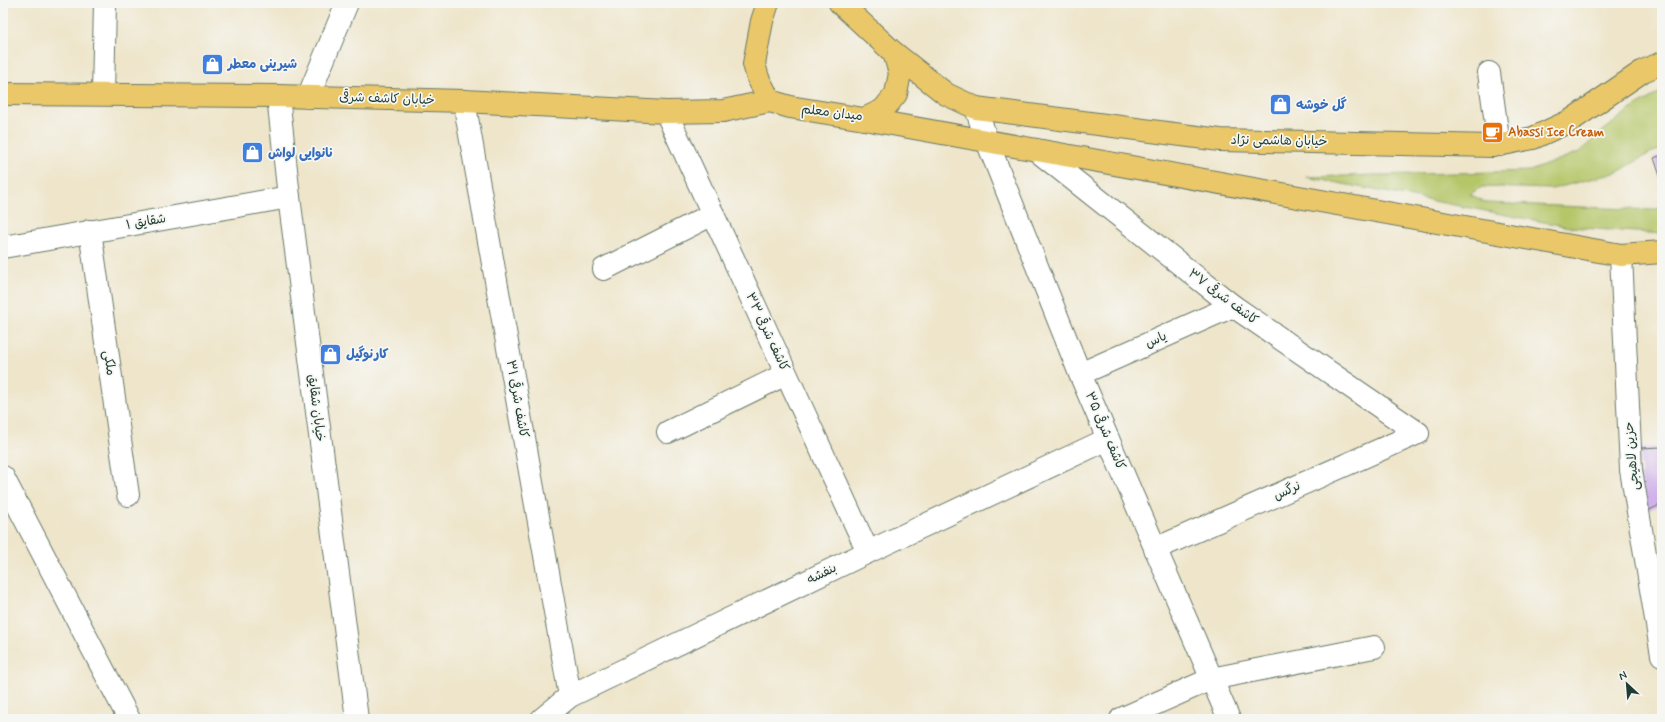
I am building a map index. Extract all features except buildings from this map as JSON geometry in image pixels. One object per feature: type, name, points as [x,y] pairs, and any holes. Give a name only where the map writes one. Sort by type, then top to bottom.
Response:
[{"type":"main road","points":[[768,3],[762,21],[754,64],[758,78],[770,101]]},
{"type":"main road","points":[[840,3],[894,53]]},
{"type":"main road","name":"میدان معلم","points":[[770,101],[790,107],[864,119],[883,110],[896,94],[900,73],[894,53]]},
{"type":"main road","name":"خیابان هاشمی نژاد","points":[[894,53],[946,94],[976,108],[1220,140],[1493,146],[1533,138],[1570,121],[1643,71],[1662,63]]},
{"type":"main road","name":"خیابان کاشف شرقی","points":[[3,94],[278,96],[464,101],[666,112],[723,111],[770,101]]},
{"type":"main road","points":[[864,119],[1621,255],[1662,252]]},
{"type":"street","points":[[103,94],[105,3]]},
{"type":"street","points":[[308,97],[347,3]]},
{"type":"street","points":[[1488,73],[1499,145]]},
{"type":"street","name":"خیابان شقایق","points":[[278,96],[289,197],[357,719]]},
{"type":"street","name":"کاشف شرقی ۳۱","points":[[464,101],[570,696]]},
{"type":"street","name":"کاشف شرقی ۳۵","points":[[976,108],[987,141],[1080,374],[1229,719]]},
{"type":"street","name":"کاشف شرقی ۳۳","points":[[666,112],[868,552]]},
{"type":"street","name":"کاشف شرقی ۳۷","points":[[1036,150],[1233,306],[1418,433]]},
{"type":"street","name":"شقایق ۱","points":[[3,247],[289,197]]},
{"type":"street","points":[[604,269],[713,214]]},
{"type":"street","name":"ملکی","points":[[90,231],[128,495]]},
{"type":"street","name":"حزین لاهیجی","points":[[1621,255],[1631,470],[1662,655]]},
{"type":"street","name":"یاس","points":[[1080,374],[1233,306]]},
{"type":"street","points":[[668,432],[786,374]]},
{"type":"street","name":"نرگس","points":[[1155,549],[1418,433]]},
{"type":"street","name":"بنفشه","points":[[542,719],[570,696],[868,552],[1108,439]]},
{"type":"street","points":[[3,477],[129,719]]},
{"type":"street","points":[[1121,719],[1212,679],[1374,647]]},
{"type":"green space","points":[[1662,91],[1662,149],[1650,153],[1618,172],[1552,189],[1482,187],[1470,194],[1487,203],[1653,210],[1662,207],[1662,234],[1570,227],[1306,177],[1530,171],[1579,152],[1628,111]]},
{"type":"place","name":"شیرینی معطر","points":[[212,64]]},
{"type":"place","name":"گل خوشه","points":[[1281,105]]},
{"type":"place","name":"Abassi Ice Cream","points":[[1492,132]]},
{"type":"place","name":"نانوایی لواش","points":[[253,153]]},
{"type":"place","name":"کارنوگیل","points":[[331,354]]}]
